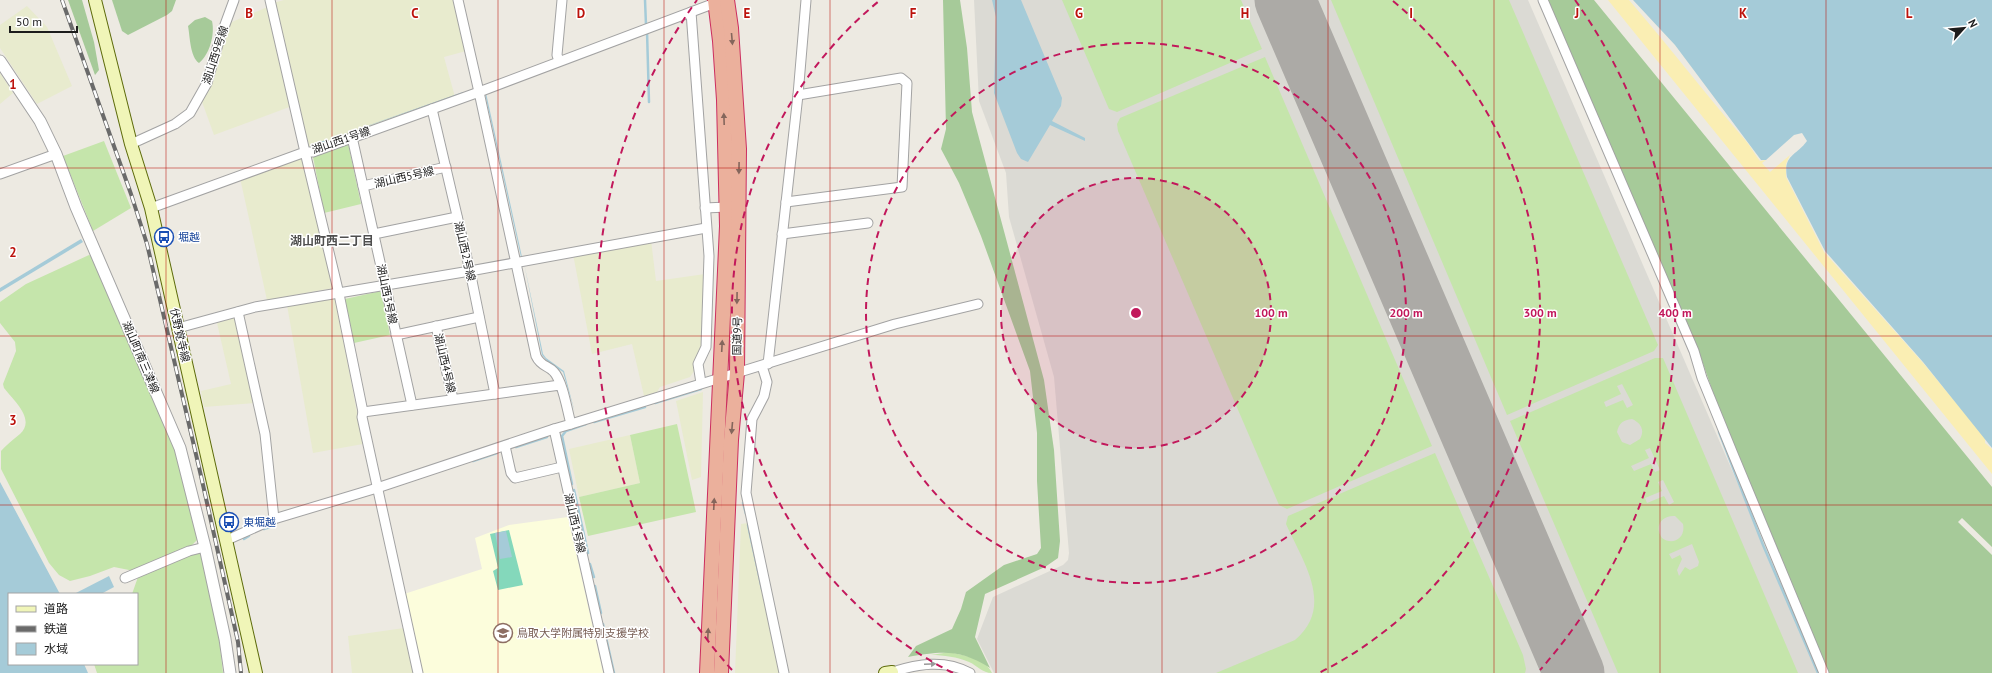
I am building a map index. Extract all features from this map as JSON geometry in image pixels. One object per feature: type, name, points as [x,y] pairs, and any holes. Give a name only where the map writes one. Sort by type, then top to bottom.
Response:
[{"type":"highway","name":"国道9号","points":[[707,673],[727,207],[719,1]]},
{"type":"highway","name":"国道9号","points":[[719,1],[732,42],[739,149],[737,373],[731,440],[721,673]]},
{"type":"main road","name":"伏野覚寺線","points":[[95,0],[131,144],[151,208],[256,673]]},
{"type":"street","name":"湖山西9号線","points":[[131,144],[175,124],[190,113],[207,83],[219,41],[234,0]]},
{"type":"street","points":[[151,208],[305,152],[270,0]]},
{"type":"street","points":[[458,0],[536,356],[542,365],[554,371],[560,385],[571,424]]},
{"type":"street","points":[[559,61],[557,55],[562,0]]},
{"type":"street","points":[[784,673],[746,494],[752,419],[764,396],[767,382],[765,365],[786,202],[798,95],[806,0]]},
{"type":"street","points":[[1544,0],[1694,351],[1702,378],[1824,673]]},
{"type":"street","name":"湖山西1号線","points":[[418,673],[362,417],[363,412],[339,294],[305,152],[313,152],[479,92],[719,1]]},
{"type":"street","points":[[691,12],[709,256],[706,347],[698,364],[701,383]]},
{"type":"street","name":"湖山町南三津線","points":[[0,61],[40,121],[56,154],[76,208],[180,448],[205,547],[225,639],[230,673]]},
{"type":"street","points":[[786,202],[902,187],[906,83],[901,78],[798,95]]},
{"type":"street","name":"湖山西2号線","points":[[432,109],[470,271],[495,394]]},
{"type":"street","name":"湖山西3号線","points":[[352,137],[412,405]]},
{"type":"street","points":[[0,174],[56,154]]},
{"type":"street","name":"湖山西5号線","points":[[363,186],[446,167]]},
{"type":"street","points":[[705,208],[727,207]]},
{"type":"street","points":[[374,234],[457,217]]},
{"type":"street","points":[[782,234],[868,223]]},
{"type":"street","points":[[178,328],[238,312],[706,228]]},
{"type":"street","points":[[227,540],[274,519],[377,488],[554,429],[895,324],[978,304]]},
{"type":"street","points":[[238,312],[265,434],[274,519]]},
{"type":"street","points":[[396,335],[479,317]]},
{"type":"street","name":"湖山西4号線","points":[[436,326],[453,399]]},
{"type":"street","points":[[363,412],[560,385]]},
{"type":"street","name":"湖山西1号線","points":[[554,429],[609,673]]},
{"type":"street","points":[[505,446],[511,473],[515,478],[562,467]]},
{"type":"street","points":[[125,578],[189,551],[205,547]]},
{"type":"street","points":[[892,673],[914,665],[937,664],[954,666],[970,673]]},
{"type":"shaded area","points":[[284,0],[455,0],[466,51],[444,57],[455,97],[307,150],[273,3]]},
{"type":"shaded area","points":[[974,0],[1528,0],[1820,673],[994,673],[977,639],[993,597],[1063,565],[1068,560],[1069,553],[1054,377],[1009,217],[1006,173],[979,101]]},
{"type":"shaded area","points":[[27,6],[47,27],[72,86],[37,104],[0,48],[0,25]]},
{"type":"shaded area","points":[[270,6],[292,106],[214,135],[201,99],[227,24]]},
{"type":"shaded area","points":[[0,73],[13,93],[0,104]]},
{"type":"shaded area","points":[[302,156],[333,288],[267,300],[240,178]]},
{"type":"shaded area","points":[[651,240],[656,281],[705,274],[702,345],[695,362],[694,371],[690,377],[660,387],[657,392],[644,396],[632,344],[592,354],[573,254]]},
{"type":"shaded area","points":[[335,297],[363,444],[313,453],[287,305]]},
{"type":"shaded area","points":[[236,317],[255,403],[204,407],[201,391],[231,384],[217,323]]},
{"type":"shaded area","points":[[703,392],[701,477],[692,480],[676,401]]},
{"type":"shaded area","points":[[630,435],[640,483],[579,497],[569,449]]},
{"type":"shaded area","name":"鳥取大学附属特別支援学校","points":[[568,517],[603,673],[421,673],[404,594],[482,569],[475,538],[509,525]]},
{"type":"shaded area","points":[[748,523],[782,673],[735,673],[741,524]]},
{"type":"shaded area","points":[[404,628],[413,673],[352,673],[348,636]]},
{"type":"green space","points":[[68,0],[82,0],[94,42],[99,70],[95,75]]},
{"type":"green space","points":[[112,0],[176,0],[172,11],[167,15],[128,35],[122,31]]},
{"type":"green space","points":[[943,0],[960,0],[967,48],[972,112],[1044,380],[1054,450],[1060,541],[1058,558],[1045,567],[985,594],[975,637],[990,668],[969,657],[950,653],[908,657],[916,646],[952,629],[961,609],[966,592],[1004,565],[1037,554],[1041,548],[1037,481],[1037,433],[1030,371],[981,236],[959,183],[941,149],[946,129]]},
{"type":"green space","points":[[1062,0],[1241,0],[1262,49],[1117,112],[1109,109]]},
{"type":"green space","points":[[1331,0],[1509,0],[1658,345],[1654,351],[1507,415]]},
{"type":"green space","points":[[1547,0],[1594,0],[1992,487],[1992,547],[1962,518],[1958,522],[1992,555],[1992,673],[1827,673],[1717,404],[1699,352]]},
{"type":"green space","points":[[205,17],[212,21],[213,32],[209,49],[199,63],[192,51],[188,26],[195,20]]},
{"type":"green space","points":[[1265,57],[1432,446],[1287,509],[1279,505],[1118,131],[1117,124],[1120,118]]},
{"type":"green space","points":[[104,141],[131,208],[93,231],[63,156]]},
{"type":"green space","points":[[348,143],[361,204],[324,213],[313,157]]},
{"type":"green space","points":[[89,255],[92,256],[178,458],[197,540],[190,547],[134,571],[114,567],[90,576],[70,581],[59,575],[49,563],[1,469],[1,451],[20,434],[26,422],[22,410],[4,388],[3,384],[16,351],[15,342],[0,323],[0,302],[26,284]]},
{"type":"green space","points":[[381,291],[390,335],[354,343],[345,299]]},
{"type":"green space","points":[[1655,358],[1663,358],[1798,673],[1618,673],[1510,421]],"holes":[[[1622,384],[1633,405],[1627,408],[1623,400],[1606,407],[1604,402],[1621,394],[1617,386]],[[1632,419],[1640,425],[1642,430],[1640,439],[1630,445],[1622,442],[1617,432],[1620,424],[1626,420]],[[1650,448],[1660,470],[1655,472],[1651,464],[1634,471],[1631,466],[1649,458],[1645,450]],[[1663,480],[1674,502],[1669,505],[1664,496],[1647,503],[1645,498],[1662,491],[1658,482]],[[1675,516],[1683,524],[1683,533],[1681,537],[1674,541],[1666,540],[1662,538],[1660,534],[1660,522],[1666,517]],[[1692,544],[1699,562],[1698,566],[1690,570],[1685,567],[1679,576],[1677,570],[1682,559],[1680,555],[1672,559],[1669,554]]]},
{"type":"green space","points":[[677,424],[696,512],[588,536],[579,497],[640,483],[630,435]]},
{"type":"green space","points":[[1435,453],[1523,655],[1526,669],[1525,673],[1216,673],[1295,640],[1307,627],[1313,613],[1314,598],[1312,584],[1307,568],[1286,524],[1288,516]]},
{"type":"green space","points":[[509,530],[523,585],[498,590],[493,571],[498,568],[490,534]]},
{"type":"green space","points":[[192,553],[201,553],[219,638],[223,673],[97,673],[94,665],[138,665],[138,593],[132,593],[138,577]]},
{"type":"green space","points":[[950,652],[968,656],[979,661],[989,668],[992,673],[985,672],[969,662],[960,659],[931,655]]},
{"type":"sand","points":[[1608,0],[1629,0],[1746,141],[1760,161],[1766,160],[1762,163],[1770,172],[1790,155],[1786,164],[1786,177],[1824,252],[1924,364],[1985,438],[1985,443],[1992,449],[1992,474]]},
{"type":"water","points":[[992,0],[1021,0],[1062,98],[1061,106],[1052,121],[1085,138],[1085,141],[1050,125],[1028,162],[1021,159],[1017,153],[994,93],[996,17]]},
{"type":"water","points":[[1633,0],[1992,0],[1992,448],[1923,362],[1825,251],[1787,177],[1787,164],[1791,156],[1807,141],[1802,133],[1794,135],[1766,160],[1761,160],[1675,45]]},
{"type":"water","points":[[463,92],[463,93],[330,139]]},
{"type":"water","points":[[486,93],[522,257],[485,94]]},
{"type":"water","points":[[81,239],[83,242],[0,292],[0,288]]},
{"type":"water","points":[[524,263],[543,354],[546,358],[564,371],[575,413],[563,372],[549,363],[542,355]]},
{"type":"water","points":[[0,482],[59,593],[8,593],[8,665],[84,665],[88,673],[0,673]]},
{"type":"water","points":[[506,531],[512,557],[500,559],[495,533]]},
{"type":"water","points":[[109,576],[114,587],[103,593],[76,593]]},
{"type":"waterway","points":[[645,0],[646,25]]},
{"type":"waterway","points":[[647,31],[649,102]]},
{"type":"waterway","points":[[310,148],[324,142]]},
{"type":"waterway","points":[[655,403],[701,389]]},
{"type":"waterway","points":[[594,422],[645,407]]},
{"type":"waterway","points":[[572,484],[562,436],[566,431],[586,424]]},
{"type":"waterway","points":[[1719,432],[1763,545],[1818,673]]},
{"type":"waterway","points":[[516,447],[547,437]]},
{"type":"waterway","points":[[473,461],[497,453]]},
{"type":"waterway","points":[[574,490],[588,553]]},
{"type":"waterway","points":[[743,503],[746,514]]},
{"type":"waterway","points":[[748,525],[762,589]]},
{"type":"waterway","points":[[264,529],[273,526]]},
{"type":"waterway","points":[[244,539],[249,536]]},
{"type":"waterway","points":[[590,564],[594,577]]},
{"type":"waterway","points":[[595,586],[601,613]]},
{"type":"waterway","points":[[603,624],[614,673]]},
{"type":"taxiway","points":[[1555,628],[1562,654],[1561,673]]},
{"type":"runway","points":[[1285,0],[1574,673]]},
{"type":"railway","points":[[62,0],[131,194],[147,244],[238,642],[241,673]]},
{"type":"place","name":"堀越","points":[[164,237]]},
{"type":"place","name":"東堀越","points":[[229,522]]},
{"type":"place","name":"鳥取大学附属特別支援学校","points":[[503,633]]},
{"type":"district","name":"湖山町西二丁目","points":[[332,241]]}]
